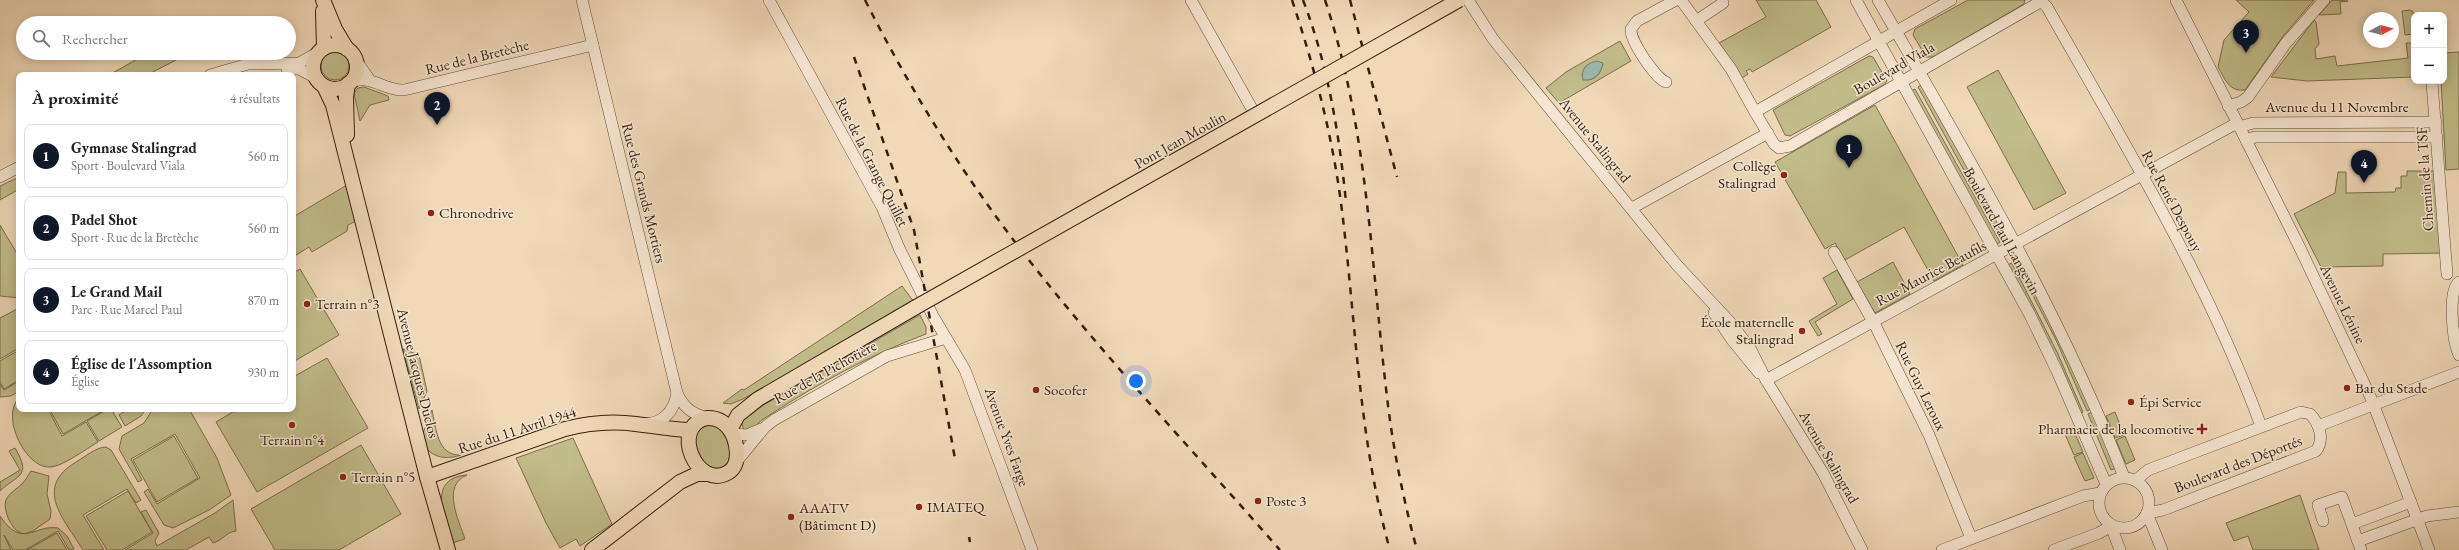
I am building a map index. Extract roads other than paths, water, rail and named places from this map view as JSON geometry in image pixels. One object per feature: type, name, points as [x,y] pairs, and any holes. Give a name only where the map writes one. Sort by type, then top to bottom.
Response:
[{"type":"main road","points":[[323,0],[335,29],[351,54],[356,71],[350,83],[339,88],[320,82],[313,64],[321,50],[323,0]]},
{"type":"main road","name":"Pont Jean Moulin","points":[[758,399],[916,307],[1459,0]]},
{"type":"main road","points":[[321,50],[335,45],[351,54]]},
{"type":"main road","name":"Avenue Jacques Duclos","points":[[320,82],[331,99],[427,477],[448,550]]},
{"type":"main road","name":"Avenue Jacques Duclos","points":[[350,83],[346,97],[347,130],[358,204]]},
{"type":"main road","points":[[708,474],[699,468],[691,455],[688,442],[690,430],[700,420],[758,399]]},
{"type":"main road","points":[[731,432],[738,415],[758,399]]},
{"type":"main road","points":[[592,550],[680,482],[697,474],[723,475],[731,471],[736,460],[731,432],[723,422],[709,418]]},
{"type":"main road","name":"Rue du 11 Avril 1944","points":[[427,477],[570,428],[593,424],[634,424],[667,429],[690,430]]},
{"type":"street","name":"Rue des Grands Mortiers","points":[[582,0],[677,393],[690,430]]},
{"type":"street","name":"Rue de la Grange Quillet","points":[[769,0],[882,208],[899,248],[946,338]]},
{"type":"street","points":[[1190,0],[1256,116]]},
{"type":"street","name":"Avenue Stalingrad","points":[[1468,0],[1493,39],[1704,296],[1729,321],[1747,344],[1766,380],[1824,473],[1862,550]]},
{"type":"street","points":[[1666,82],[1657,77],[1638,50],[1631,37],[1631,29],[1635,23],[1676,0]]},
{"type":"street","points":[[1681,0],[1731,69],[1755,112]]},
{"type":"street","name":"Boulevard Paul Langevin","points":[[1856,0],[1997,254],[2057,371],[2103,489]]},
{"type":"street","name":"Boulevard Paul Langevin","points":[[1878,0],[2015,244],[2073,360],[2124,477]]},
{"type":"street","name":"Boulevard Viala","points":[[1952,0],[1879,40],[1755,112],[1774,144],[1779,148],[1784,148],[2040,1]]},
{"type":"street","name":"Avenue Lénine","points":[[2176,0],[2246,140],[2374,405],[2429,550]]},
{"type":"street","points":[[2234,118],[2241,102],[2248,97],[2286,43],[2324,0]]},
{"type":"street","name":"Rue René Despouy","points":[[2040,1],[2047,8],[2142,176],[2192,271],[2261,426]]},
{"type":"street","points":[[1696,21],[1723,4]]},
{"type":"street","name":"Rue de la Bretèche","points":[[369,79],[396,90],[404,90],[593,45]]},
{"type":"street","points":[[220,72],[248,64],[299,63],[321,50]]},
{"type":"street","points":[[350,83],[369,79],[351,54]]},
{"type":"street","points":[[241,72],[258,68],[295,69],[305,71],[320,82]]},
{"type":"street","name":"Chemin de la TSF","points":[[2432,84],[2447,274]]},
{"type":"street","name":"Avenue du 11 Novembre","points":[[2234,118],[2253,123],[2436,122]]},
{"type":"street","name":"Rue Maurice Beaufils","points":[[1766,380],[2142,176],[2234,118]]},
{"type":"street","points":[[1632,208],[1768,132]]},
{"type":"street","name":"Avenue du 11 Novembre","points":[[2246,140],[2255,138],[2437,137]]},
{"type":"street","points":[[0,170],[16,162]]},
{"type":"street","points":[[0,177],[16,169]]},
{"type":"street","name":"Rue Guy Leroux","points":[[1834,252],[1873,321],[1928,435],[1971,538]]},
{"type":"street","points":[[2459,282],[2454,286],[2451,296],[2456,346],[2459,355]]},
{"type":"street","name":"Rue de la Pichotière","points":[[736,460],[765,427],[887,356],[946,338]]},
{"type":"street","name":"Avenue Yves Farge","points":[[946,338],[971,385],[1032,550]]},
{"type":"street","name":"Boulevard des Déportés","points":[[2318,426],[2459,372]]},
{"type":"street","points":[[634,424],[648,424],[664,418],[674,407],[677,393]]},
{"type":"street","points":[[682,404],[691,412],[709,418]]},
{"type":"street","name":"Boulevard des Déportés","points":[[2136,480],[2148,470],[2261,426],[2306,412],[2313,417],[2318,426],[2321,440],[2316,450],[2163,510],[2147,513]]},
{"type":"street","points":[[731,432],[750,435],[765,427]]},
{"type":"street","points":[[1942,550],[2103,489],[2113,479],[2124,477],[2136,480],[2147,492],[2149,506],[2147,513],[2143,519],[2132,526],[2111,526],[2099,534],[2054,550]]},
{"type":"street","points":[[2103,489],[2100,511],[2111,526],[2120,550]]},
{"type":"street","points":[[2324,521],[2318,505],[2342,497],[2359,545],[2417,519],[2459,512]]},
{"type":"street","points":[[2352,524],[2411,502]]},
{"type":"street","points":[[2147,513],[2162,550]]},
{"type":"railway","points":[[865,0],[921,103],[963,169],[1008,233],[1092,337],[1280,550]]},
{"type":"railway","points":[[1292,0],[1315,75],[1333,151],[1341,203],[1364,421],[1379,507],[1390,550]]},
{"type":"railway","points":[[1303,0],[1326,74],[1340,150],[1346,202]]},
{"type":"railway","points":[[1325,0],[1340,49],[1360,150],[1367,201],[1390,423],[1400,478],[1417,550]]},
{"type":"railway","points":[[1350,0],[1397,177]]},
{"type":"railway","points":[[854,57],[914,230],[955,459]]},
{"type":"railway","points":[[969,537],[970,542]]},
{"type":"place","name":"Le Grand Mail","points":[[2246,53]]},
{"type":"place","name":"Padel Shot","points":[[437,125]]},
{"type":"place","name":"Gymnase Stalingrad","points":[[1849,168]]},
{"type":"place","name":"Collège Stalingrad","points":[[1784,175]]},
{"type":"place","name":"Église de l'Assomption","points":[[2364,183]]},
{"type":"place","name":"Chronodrive","points":[[431,213]]},
{"type":"place","name":"Terrain n°3","points":[[307,304]]},
{"type":"place","name":"École maternelle Stalingrad","points":[[1802,331]]},
{"type":"place","name":"Bar du Stade","points":[[2347,388]]},
{"type":"place","name":"Socofer","points":[[1036,390]]},
{"type":"place","name":"Épi Service","points":[[2131,402]]},
{"type":"place","name":"Terrain n°4","points":[[292,425]]},
{"type":"place","name":"Pharmacie de la locomotive","points":[[2202,429]]},
{"type":"place","name":"Terrain n°5","points":[[343,477]]},
{"type":"place","name":"Poste 3","points":[[1258,501]]},
{"type":"place","name":"IMATEQ","points":[[919,507]]},
{"type":"place","name":"AAATV (Bâtiment D)","points":[[791,517]]}]
